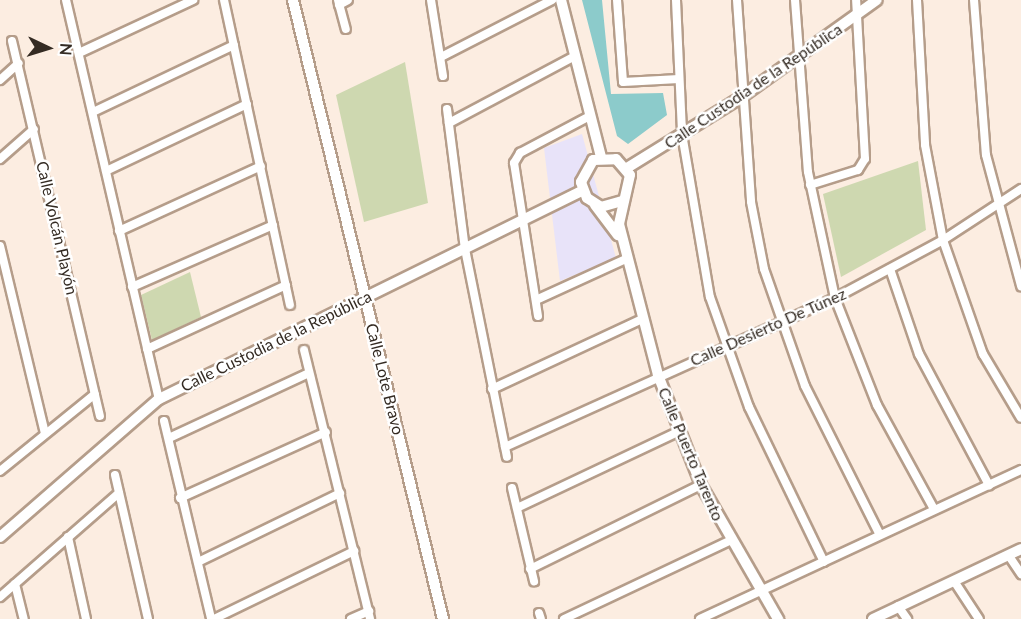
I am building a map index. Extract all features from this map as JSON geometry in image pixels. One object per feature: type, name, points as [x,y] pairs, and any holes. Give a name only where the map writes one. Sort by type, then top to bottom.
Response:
[{"type":"main road","name":"Calle Lote Bravo","points":[[293,0],[443,619]]},
{"type":"main road","points":[[561,0],[601,157]]},
{"type":"main road","name":"Calle Custodia de la República","points":[[627,168],[741,98],[877,0]]},
{"type":"main road","points":[[601,157],[616,159],[627,168],[631,182],[622,201],[608,207],[594,204],[582,191],[582,174],[601,157]]},
{"type":"main road","name":"Calle Custodia de la República","points":[[0,537],[159,399],[582,191]]},
{"type":"main road","name":"Calle Puerto Tarento","points":[[622,201],[619,218],[626,260],[658,375],[678,432],[701,485],[729,540],[778,619]]},
{"type":"main road","name":"Calle Puerto Tarento","points":[[594,204],[623,243]]},
{"type":"main road","points":[[873,619],[1021,549]]},
{"type":"street","points":[[66,0],[159,399]]},
{"type":"street","points":[[80,53],[194,0]]},
{"type":"street","points":[[224,0],[290,306]]},
{"type":"street","points":[[346,29],[338,2],[348,0]]},
{"type":"street","points":[[431,0],[443,76]]},
{"type":"street","points":[[441,57],[552,0]]},
{"type":"street","points":[[617,0],[623,82],[679,79]]},
{"type":"street","points":[[676,0],[682,134],[701,255],[726,346],[766,447],[824,562]]},
{"type":"street","points":[[737,0],[741,98],[757,236],[780,321],[821,423],[879,533]]},
{"type":"street","points":[[795,0],[810,185],[835,298],[877,405],[934,510]]},
{"type":"street","points":[[810,185],[864,164],[856,0]]},
{"type":"street","points":[[917,0],[925,145],[943,240],[983,354],[1021,418]]},
{"type":"street","points":[[974,0],[982,129],[996,205],[1021,286]]},
{"type":"street","name":"Calle Volcán Playón","points":[[12,41],[100,416]]},
{"type":"street","points":[[93,112],[234,45]]},
{"type":"street","points":[[449,123],[575,56]]},
{"type":"street","points":[[0,80],[19,63]]},
{"type":"street","points":[[106,171],[247,104]]},
{"type":"street","points":[[447,109],[465,249],[507,457]]},
{"type":"street","points":[[538,316],[521,223],[516,157],[591,116]]},
{"type":"street","points":[[0,159],[34,129]]},
{"type":"street","points":[[119,231],[261,166]]},
{"type":"street","name":"Calle Desierto De Túnez","points":[[505,447],[658,375],[835,298],[943,240],[1021,189]]},
{"type":"street","points":[[132,287],[273,225]]},
{"type":"street","points":[[0,246],[45,433]]},
{"type":"street","points":[[536,300],[626,260]]},
{"type":"street","points":[[890,269],[919,354],[989,485]]},
{"type":"street","points":[[147,350],[286,285]]},
{"type":"street","points":[[492,390],[642,319]]},
{"type":"street","points":[[304,350],[326,432],[369,615],[351,619]]},
{"type":"street","points":[[169,438],[309,373]]},
{"type":"street","points":[[0,471],[95,394]]},
{"type":"street","points":[[164,421],[180,498],[212,619],[354,551]]},
{"type":"street","points":[[180,498],[326,432]]},
{"type":"street","points":[[517,508],[678,432]]},
{"type":"street","points":[[700,619],[824,562],[879,533],[1021,470]]},
{"type":"street","points":[[115,475],[148,619]]},
{"type":"street","points":[[530,568],[701,485]]},
{"type":"street","points":[[512,488],[534,581]]},
{"type":"street","points":[[198,562],[340,493]]},
{"type":"street","points":[[0,597],[119,494]]},
{"type":"street","points":[[68,537],[86,619]]},
{"type":"street","points":[[564,619],[729,540]]},
{"type":"street","points":[[1009,556],[1021,574]]},
{"type":"street","points":[[954,581],[979,619]]},
{"type":"street","points":[[15,584],[24,619]]},
{"type":"street","points":[[898,606],[908,619]]},
{"type":"shaded area","points":[[582,134],[616,258],[560,281],[544,148]]},
{"type":"green space","points":[[405,62],[428,203],[364,222],[336,95]]},
{"type":"green space","points":[[918,161],[926,230],[841,277],[823,194]]},
{"type":"green space","points":[[190,272],[201,317],[152,340],[141,295]]},
{"type":"water","points":[[582,0],[602,0],[611,94],[663,93],[667,115],[628,144],[617,136]]}]
